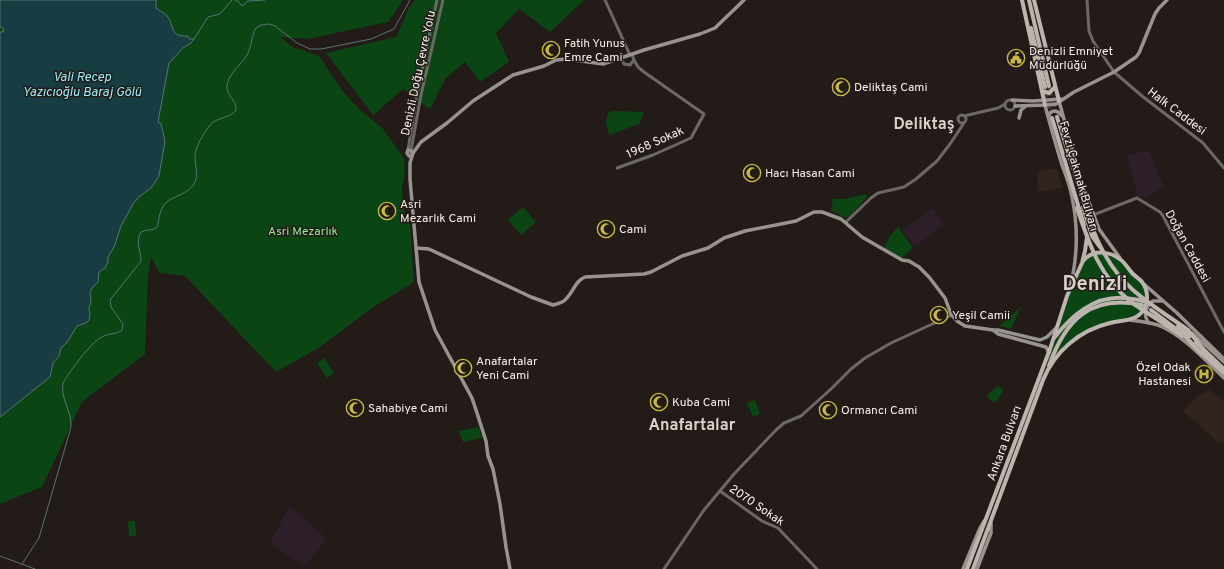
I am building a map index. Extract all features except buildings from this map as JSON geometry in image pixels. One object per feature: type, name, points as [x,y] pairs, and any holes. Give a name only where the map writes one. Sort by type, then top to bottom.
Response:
[{"type":"main road","points":[[410,163],[408,155],[411,156],[412,152],[421,142],[473,101],[513,75],[544,66],[556,60],[566,59],[603,64],[621,59],[644,50],[713,29],[744,0]]},
{"type":"main road","points":[[1024,0],[1046,88],[1049,92],[1055,87]]},
{"type":"main road","points":[[1029,0],[1046,88],[1044,100],[1045,105],[1053,118]]},
{"type":"main road","points":[[1034,0],[1055,87],[1060,100],[1083,200]]},
{"type":"main road","points":[[1015,106],[1056,104],[1060,100],[1114,72],[1136,57],[1155,14],[1167,0]]},
{"type":"main road","points":[[1012,100],[1060,100]]},
{"type":"main road","points":[[1019,118],[1021,110],[1028,106]]},
{"type":"main road","points":[[1063,116],[1058,112],[1053,111],[1050,114],[1053,118],[1072,195],[1076,222],[1076,246],[1071,281],[1067,296]]},
{"type":"main road","name":"Fevzi Çakmak Bulvarı","points":[[1053,118],[1076,179],[1095,238],[1101,250],[1117,273],[1129,286],[1188,330],[1202,353]]},
{"type":"main road","name":"Fevzi Çakmak Bulvarı","points":[[1053,118],[1084,223],[1087,241]]},
{"type":"main road","points":[[412,152],[410,179],[419,282],[435,330],[472,398],[486,441],[488,456],[493,469],[500,504],[510,569]]},
{"type":"main road","points":[[1078,174],[1093,215],[1100,229],[1122,261],[1143,283],[1223,356]]},
{"type":"main road","points":[[1076,179],[1092,236],[1100,247],[1122,261]]},
{"type":"main road","points":[[1073,185],[1077,208]]},
{"type":"main road","points":[[1072,195],[1089,244],[1100,265],[1113,284],[1132,302],[1224,369]]},
{"type":"main road","points":[[416,248],[429,249],[531,297],[553,305],[564,301],[581,278],[632,276],[651,272],[682,256],[708,248],[724,238],[745,231],[796,220],[814,212],[822,212],[836,216],[846,222],[862,237],[902,260],[909,261],[920,267],[945,298],[952,315],[962,325],[998,330],[1040,340],[1047,337],[1057,325]]},
{"type":"main road","name":"Ankara Bulvarı","points":[[967,569],[1049,353],[1067,296],[1082,263],[1087,241]]},
{"type":"main road","points":[[1082,263],[1092,253],[1108,253]]},
{"type":"main road","points":[[1129,320],[1139,315],[1146,306],[1147,299],[1143,283]]},
{"type":"main road","name":"Ankara Bulvarı","points":[[972,569],[1058,341],[1074,321],[1092,308],[1117,302],[1142,303],[1136,299],[1117,298],[1096,302],[1084,308],[1072,317],[1053,340]]},
{"type":"main road","points":[[1150,323],[1147,321],[1145,314],[1149,304],[1155,300],[1164,302]]},
{"type":"main road","points":[[1152,309],[1185,331],[1224,378]]},
{"type":"main road","points":[[1129,320],[1157,324],[1166,328],[1202,353],[1224,373]]},
{"type":"main road","name":"Ankara Bulvarı","points":[[1045,375],[1061,351],[1076,338],[1107,323],[1129,320]]},
{"type":"main road","points":[[993,330],[998,334],[1046,347],[1049,353]]},
{"type":"main road","points":[[1188,330],[1224,362]]},
{"type":"main road","points":[[963,569],[980,528],[987,517]]},
{"type":"main road","points":[[977,569],[991,533],[991,520]]},
{"type":"street","name":"Denizli Doğu Çevre Yolu","points":[[412,152],[417,94],[437,0]]},
{"type":"street","name":"Denizli Doğu Çevre Yolu","points":[[412,152],[421,95],[443,0]]},
{"type":"street","points":[[605,0],[638,67]]},
{"type":"street","name":"Halk Caddesi","points":[[1087,0],[1089,31],[1093,41],[1114,72],[1142,96],[1203,143],[1224,168]]},
{"type":"street","points":[[621,59],[624,64],[638,67]]},
{"type":"street","points":[[630,65],[634,60]]},
{"type":"street","name":"1968 Sokak","points":[[617,168],[653,155],[690,138],[704,114],[638,67]]},
{"type":"street","points":[[999,108],[1004,97]]},
{"type":"street","points":[[959,131],[960,117],[999,108],[1008,100],[1012,100],[1014,102],[1015,106],[1012,110],[999,108]]},
{"type":"street","points":[[1005,104],[1005,107],[1008,110]]},
{"type":"street","points":[[846,222],[878,193],[904,187],[916,179],[937,161],[965,122],[978,114]]},
{"type":"street","points":[[964,116],[966,119],[965,122]]},
{"type":"street","points":[[959,121],[965,122]]},
{"type":"street","name":"Doğan Caddesi","points":[[1093,215],[1137,198],[1160,212],[1224,332]]},
{"type":"street","points":[[664,569],[701,514],[734,474],[776,430],[784,423],[801,416],[865,358],[891,343],[952,315]]},
{"type":"street","name":"2070 Sokak","points":[[720,491],[762,521],[778,528],[817,569]]},
{"type":"shaded area","points":[[1146,150],[1149,152],[1164,186],[1145,198],[1138,197],[1127,156]]},
{"type":"shaded area","points":[[1057,168],[1062,188],[1038,192],[1037,175],[1039,172]]},
{"type":"shaded area","points":[[933,208],[944,224],[915,247],[903,230]]},
{"type":"shaded area","name":"Özel Odak Hastanesi","points":[[1202,361],[1217,374],[1206,386],[1191,373]]},
{"type":"shaded area","points":[[1210,390],[1224,401],[1224,442],[1219,443],[1183,411],[1200,394]]},
{"type":"shaded area","points":[[290,506],[326,538],[306,566],[270,543]]},
{"type":"green space","name":"Asri Mezarlık","points":[[0,0],[403,0],[388,22],[307,39],[280,37],[293,47],[319,56],[341,89],[359,109],[383,129],[404,158],[405,171],[402,189],[405,219],[410,220],[414,282],[372,308],[320,347],[276,372],[185,276],[160,273],[151,257],[148,274],[145,354],[82,402],[42,487],[0,504]]},
{"type":"green space","points":[[415,0],[584,0],[550,32],[519,9],[496,33],[509,62],[480,82],[465,62],[445,79],[430,109],[403,89],[373,115],[326,53],[396,37],[410,6]]},
{"type":"green space","points":[[612,111],[644,112],[639,124],[609,135],[606,122],[608,113]]},
{"type":"green space","points":[[866,194],[867,197],[849,217],[844,217],[831,210],[833,199],[844,199]]},
{"type":"green space","points":[[523,207],[536,222],[521,235],[508,220]]},
{"type":"green space","points":[[898,227],[913,248],[902,258],[885,248],[890,236]]},
{"type":"green space","points":[[1097,252],[1118,259],[1143,283],[1146,295],[1146,306],[1135,317],[1097,326],[1061,351],[1045,375],[1056,328],[1082,263]]},
{"type":"green space","points":[[1021,307],[1011,329],[999,326],[1015,312]]},
{"type":"green space","points":[[324,358],[334,373],[327,378],[317,363]]},
{"type":"green space","points":[[998,386],[1004,390],[995,403],[989,399],[987,395]]},
{"type":"green space","points":[[755,400],[760,414],[753,417],[747,403]]},
{"type":"green space","points":[[479,427],[482,438],[463,442],[459,431]]},
{"type":"green space","points":[[128,521],[135,521],[136,536],[129,536]]},
{"type":"water","name":"Vali Recep Yazıcıoğlu Baraj Gölü","points":[[0,0],[156,0],[156,8],[167,16],[175,33],[182,36],[188,36],[189,39],[194,39],[169,63],[158,122],[161,124],[165,141],[159,176],[152,187],[139,197],[133,204],[121,226],[114,247],[108,257],[108,262],[105,268],[99,272],[98,282],[92,288],[90,293],[91,302],[89,308],[89,320],[86,323],[77,326],[68,341],[61,348],[59,356],[53,363],[50,377],[0,417],[0,32],[3,32],[4,29],[0,27]]},
{"type":"waterway","points":[[194,39],[208,17],[220,14],[232,0]]},
{"type":"waterway","points":[[235,0],[242,6],[248,1],[265,0]]},
{"type":"waterway","points":[[22,564],[39,538],[71,427],[70,415],[63,394],[63,383],[81,358],[97,340],[122,330],[123,324],[111,307],[110,300],[141,261],[138,243],[141,232],[156,228],[160,212],[164,204],[192,187],[197,174],[195,154],[205,132],[213,122],[231,115],[236,110],[235,104],[227,90],[229,78],[247,55],[256,28],[261,25],[270,24],[275,26],[297,43],[310,49],[321,49],[371,39],[394,29],[410,0]]},
{"type":"waterway","points":[[0,556],[35,569]]},
{"type":"tunnel","points":[[1049,86],[1057,117]]},
{"type":"tunnel","points":[[1045,87],[1052,118]]},
{"type":"place","name":"Fatih Yunus Emre Cami","points":[[551,50]]},
{"type":"place","name":"Denizli Emniyet Müdürlüğü","points":[[1016,58]]},
{"type":"place","name":"Deliktaş Cami","points":[[841,87]]},
{"type":"place","name":"Hacı Hasan Cami","points":[[752,173]]},
{"type":"place","name":"Asri Mezarlık Cami","points":[[387,211]]},
{"type":"place","name":"Cami","points":[[606,229]]},
{"type":"place","name":"Yeşil Camii","points":[[939,315]]},
{"type":"place","name":"Anafartalar Yeni Cami","points":[[463,368]]},
{"type":"place","name":"Özel Odak Hastanesi","points":[[1204,374]]},
{"type":"place","name":"Kuba Cami","points":[[659,402]]},
{"type":"place","name":"Sahabiye Cami","points":[[355,408]]},
{"type":"place","name":"Ormancı Cami","points":[[828,410]]},
{"type":"district","name":"Deliktaş","points":[[924,123]]},
{"type":"district","name":"Denizli","points":[[1095,283]]},
{"type":"district","name":"Anafartalar","points":[[692,424]]}]
